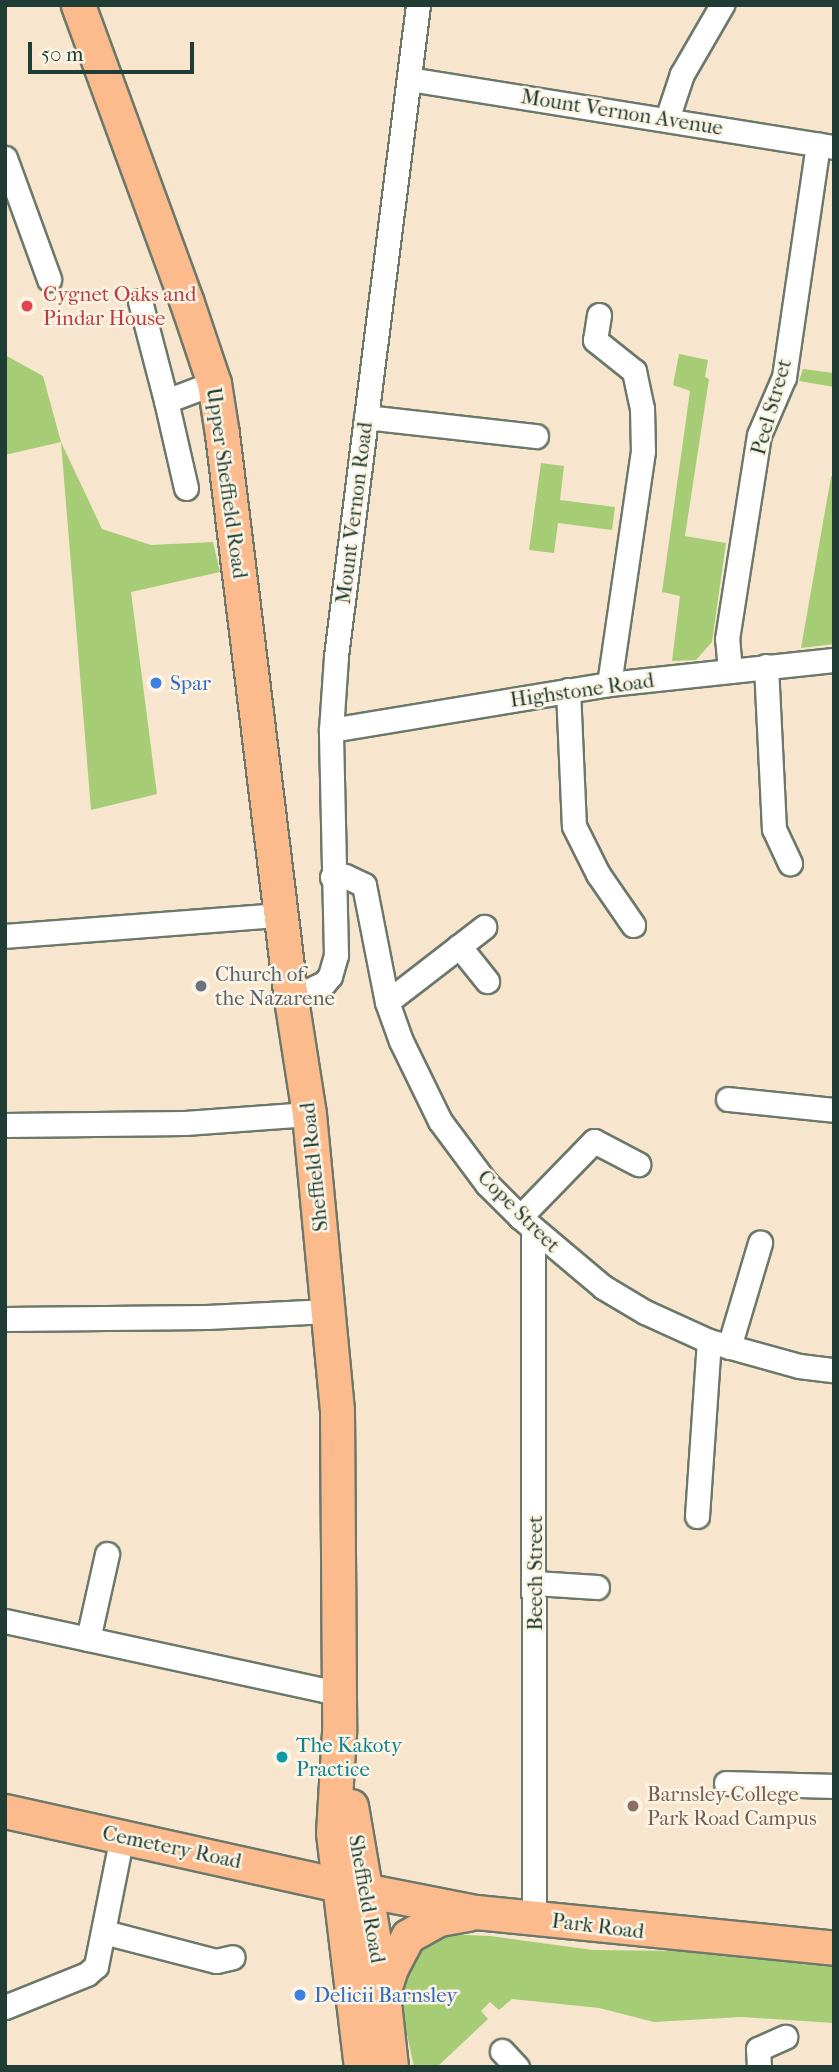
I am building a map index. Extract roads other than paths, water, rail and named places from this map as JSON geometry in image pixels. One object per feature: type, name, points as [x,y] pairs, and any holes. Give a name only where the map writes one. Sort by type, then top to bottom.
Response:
[{"type":"highway","name":"Upper Sheffield Road","points":[[78,5],[214,383],[245,606]]},
{"type":"highway","name":"Sheffield Road","points":[[245,606],[291,999],[309,1114],[337,1410],[339,1732],[361,2067]]},
{"type":"highway","name":"Cemetery Road","points":[[5,1811],[351,1888]]},
{"type":"highway","name":"Sheffield Road","points":[[351,1888],[383,1993],[391,2067]]},
{"type":"highway","name":"Park Road","points":[[351,1888],[476,1912],[834,1948]]},
{"type":"highway","points":[[383,1993],[391,1968],[408,1936],[439,1919],[476,1912]]},
{"type":"street","name":"Mount Vernon Road","points":[[291,999],[324,983],[334,966],[336,920],[332,877],[331,730],[336,656],[418,5]]},
{"type":"street","points":[[667,119],[682,74],[722,5]]},
{"type":"street","name":"Mount Vernon Avenue","points":[[409,79],[826,145]]},
{"type":"street","name":"Peel Street","points":[[730,671],[727,639],[759,435],[784,377],[826,145]]},
{"type":"street","points":[[5,158],[49,279]]},
{"type":"street","points":[[140,301],[187,488]]},
{"type":"street","points":[[599,314],[595,340],[634,371],[642,408],[643,451],[608,684]]},
{"type":"street","points":[[166,401],[214,383]]},
{"type":"street","points":[[366,417],[536,436]]},
{"type":"street","name":"Highstone Road","points":[[331,730],[608,684],[834,660]]},
{"type":"street","points":[[766,666],[774,829],[790,863]]},
{"type":"street","points":[[568,690],[574,826],[598,874],[634,925]]},
{"type":"street","name":"Cope Street","points":[[332,877],[345,876],[364,885],[387,1002],[401,1041],[440,1121],[487,1184],[526,1223],[603,1287],[645,1312],[719,1344],[799,1366],[834,1370]]},
{"type":"street","points":[[5,936],[281,915]]},
{"type":"street","points":[[387,1002],[484,927]]},
{"type":"street","points":[[459,946],[487,981]]},
{"type":"street","points":[[727,1099],[833,1110]]},
{"type":"street","points":[[5,1125],[185,1123],[309,1114]]},
{"type":"street","points":[[526,1223],[594,1141],[638,1164]]},
{"type":"street","name":"Beech Street","points":[[526,1223],[535,1583],[534,1918]]},
{"type":"street","points":[[697,1516],[719,1344],[760,1243]]},
{"type":"street","points":[[5,1319],[207,1317],[328,1311]]},
{"type":"street","points":[[88,1639],[107,1553]]},
{"type":"street","points":[[535,1583],[597,1587]]},
{"type":"street","points":[[5,1620],[324,1690],[338,1690]]},
{"type":"street","points":[[726,1783],[834,1786]]},
{"type":"street","points":[[5,2007],[87,1974],[96,1966],[122,1836]]},
{"type":"street","points":[[104,1932],[216,1961],[233,1957]]},
{"type":"street","points":[[759,2067],[758,2049],[785,2038]]},
{"type":"place","name":"Cygnet Oaks and Pindar House","points":[[27,306]]},
{"type":"place","name":"Spar","points":[[156,683]]},
{"type":"place","name":"Church of the Nazarene","points":[[201,986]]},
{"type":"place","name":"The Kakoty Practice","points":[[282,1757]]},
{"type":"place","name":"Barnsley College Park Road Campus","points":[[633,1806]]},
{"type":"place","name":"Delicii Barnsley","points":[[300,1995]]}]
